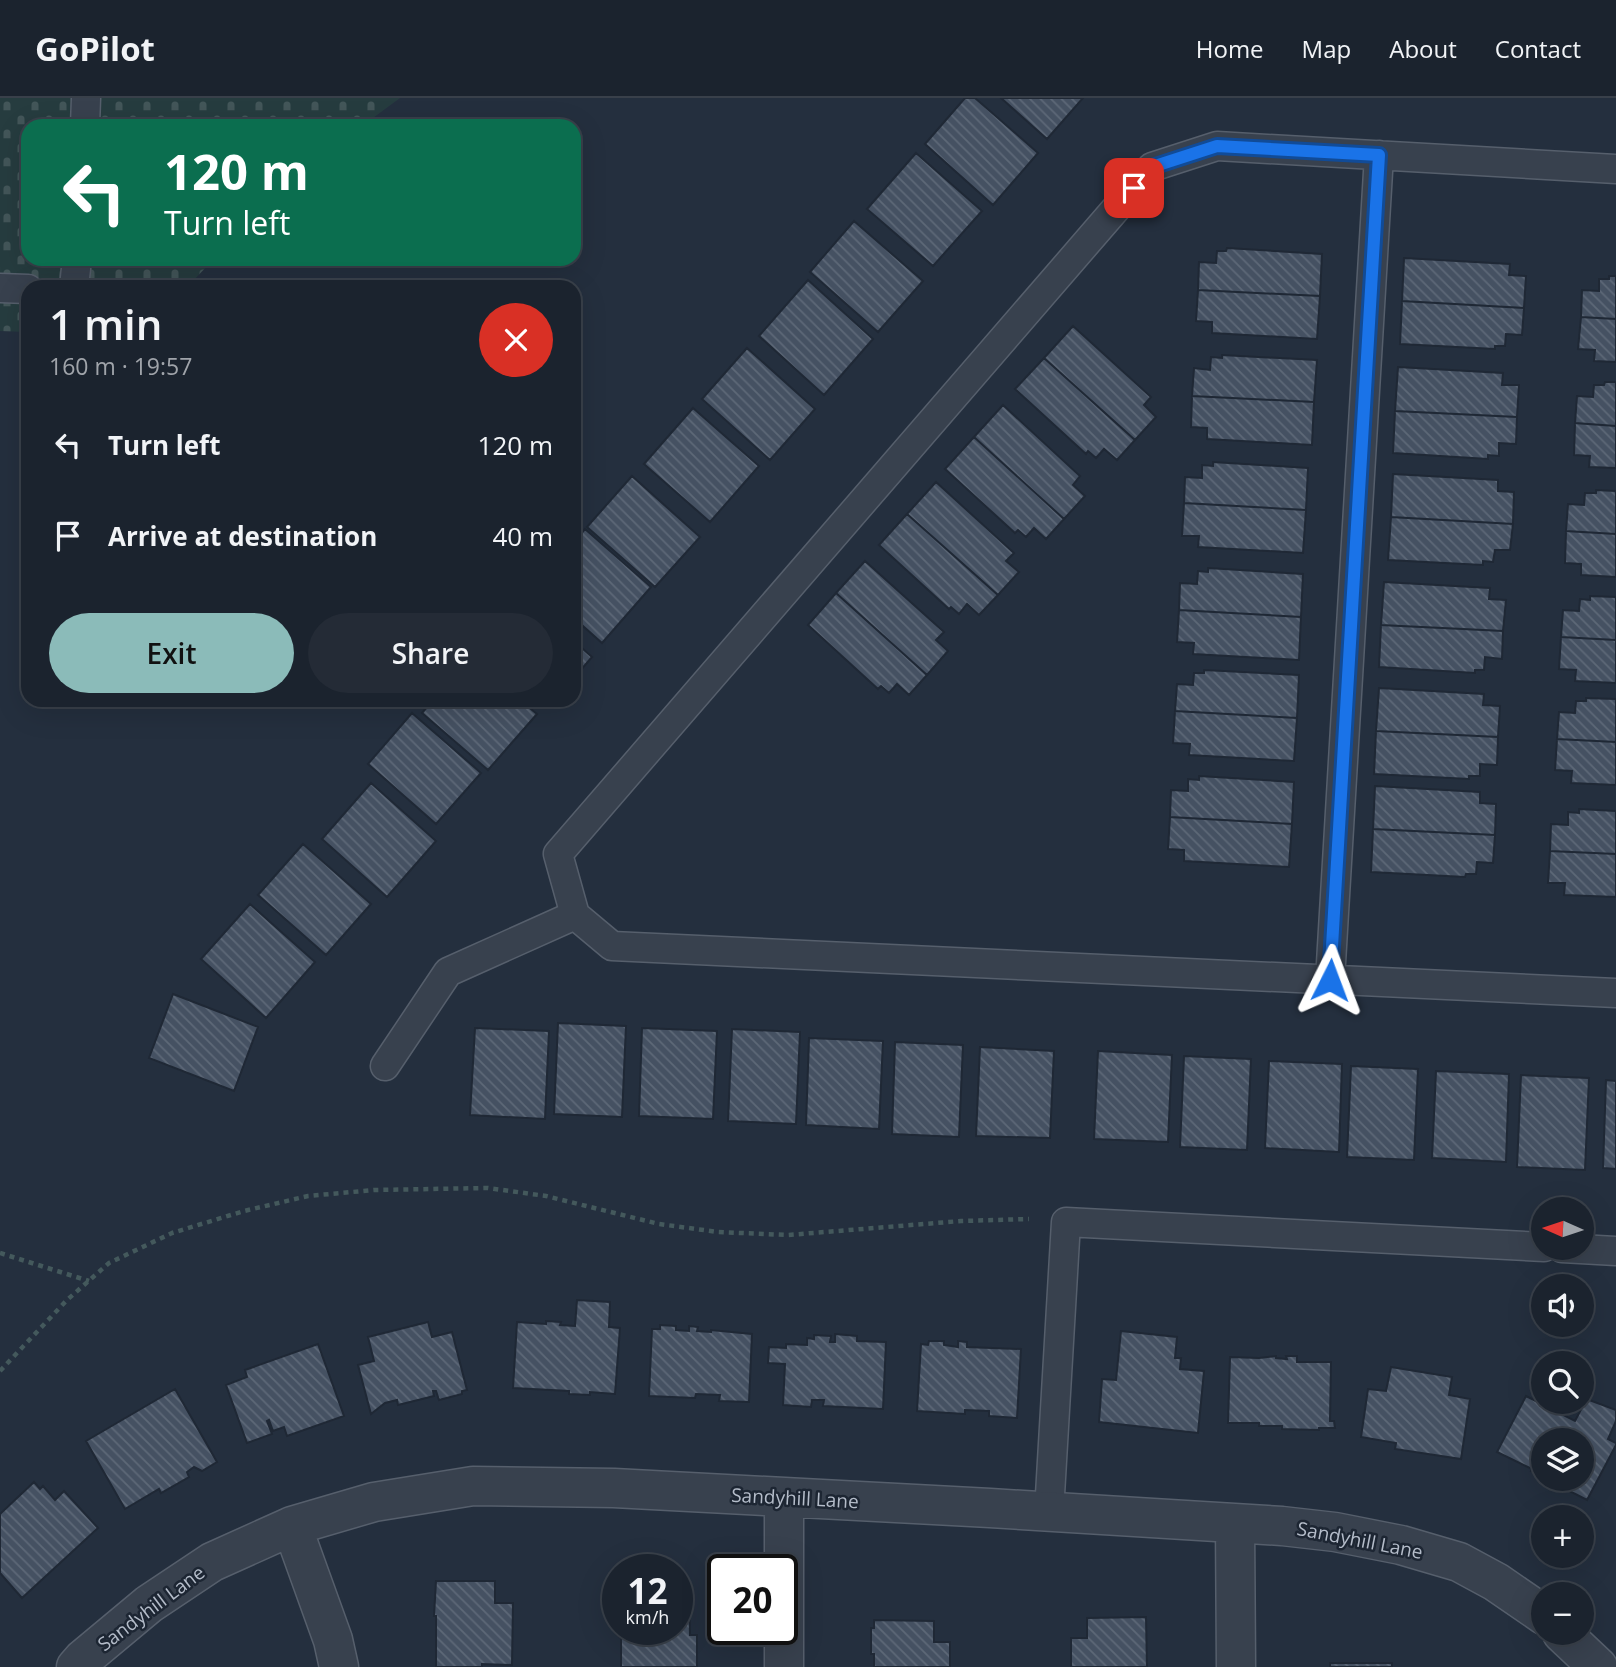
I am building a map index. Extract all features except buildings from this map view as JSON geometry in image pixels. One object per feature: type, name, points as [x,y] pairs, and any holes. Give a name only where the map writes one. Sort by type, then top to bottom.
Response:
[{"type":"street","name":"Sandyhill Lane","points":[[76,1667],[149,1604],[212,1562],[292,1526],[374,1502],[473,1486],[614,1488],[784,1497],[1235,1523],[1335,1532],[1401,1545],[1459,1562],[1496,1582],[1531,1606]]},
{"type":"street","points":[[784,1497],[784,1667]]},
{"type":"street","points":[[1235,1523],[1236,1667]]},
{"type":"street","points":[[292,1526],[333,1640],[339,1667]]},
{"type":"street","points":[[1575,1645],[1598,1667]]},
{"type":"lane","points":[[85,119],[86,98]]},
{"type":"lane","points":[[1616,169],[1217,146],[1152,167],[558,854],[575,915],[612,946],[1616,993]]},
{"type":"lane","points":[[1330,980],[1379,155]]},
{"type":"lane","points":[[0,288],[21,289]]},
{"type":"lane","points":[[385,1066],[447,972],[575,915]]},
{"type":"lane","points":[[1049,1512],[1066,1222],[1531,1246]]},
{"type":"lane","points":[[1594,1250],[1616,1251]]},
{"type":"path","points":[[0,1371],[67,1300],[109,1263],[172,1233],[244,1211],[308,1196],[488,1188],[546,1196],[659,1224],[732,1233],[788,1235],[961,1221],[1026,1219],[1066,1222]]},
{"type":"path","points":[[0,1253],[89,1281]]},
{"type":"green space","points":[[0,98],[400,98],[372,119],[21,119],[21,266],[207,266],[194,280],[21,280],[21,332],[0,331]]},
{"type":"route","points":[[1134,188],[1152,167],[1217,146],[1379,155],[1330,980]]}]
